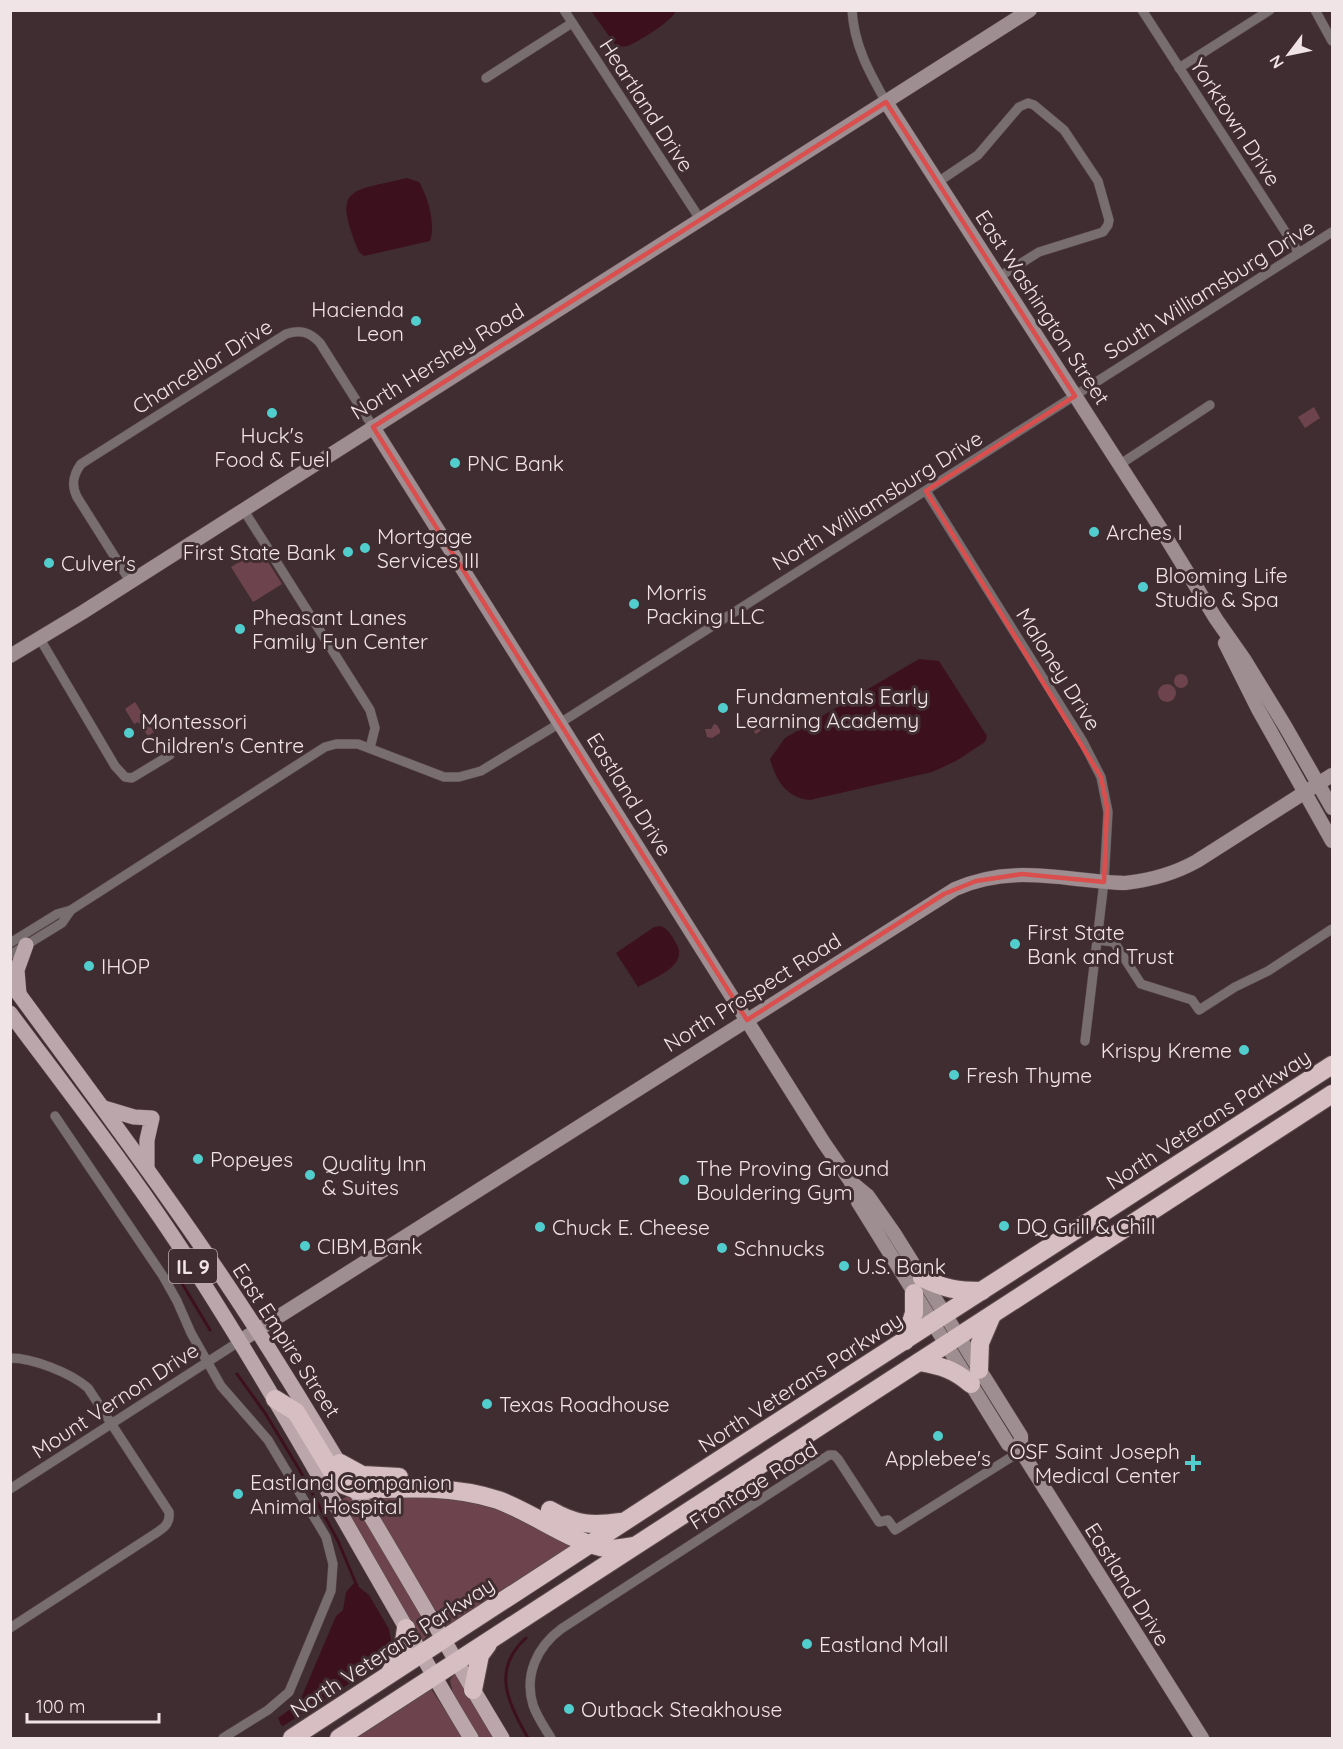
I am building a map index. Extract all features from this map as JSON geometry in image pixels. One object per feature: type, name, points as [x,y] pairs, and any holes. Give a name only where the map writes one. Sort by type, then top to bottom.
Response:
[{"type":"highway","name":"North Veterans Parkway","points":[[292,1738],[1332,1065]]},
{"type":"highway","points":[[339,1738],[1332,1094]]},
{"type":"highway","points":[[905,1341],[911,1326],[918,1286],[958,1291],[982,1291]]},
{"type":"highway","points":[[919,1362],[945,1367],[975,1377],[980,1343],[993,1315]]},
{"type":"highway","points":[[275,1399],[296,1412],[336,1478],[344,1485],[357,1490],[431,1488],[480,1495],[526,1512],[591,1545],[608,1549],[639,1545]]},
{"type":"highway","points":[[340,1463],[362,1475],[446,1477],[477,1482],[518,1495],[578,1523],[603,1524],[628,1520]]},
{"type":"highway","points":[[389,1675],[403,1649],[406,1628]]},
{"type":"highway","points":[[473,1690],[480,1655],[491,1640]]},
{"type":"main road","name":"North Hershey Road","points":[[10,656],[1030,10]]},
{"type":"main road","name":"East Washington Street","points":[[886,102],[1263,690],[1332,808]]},
{"type":"main road","name":"Eastland Drive","points":[[373,427],[851,1182],[858,1202],[918,1286],[975,1377],[1021,1436],[1021,1450],[1202,1738]]},
{"type":"main road","name":"East Washington Street","points":[[1216,619],[1235,666],[1332,841]]},
{"type":"main road","name":"North Prospect Road","points":[[240,1341],[944,894],[965,884],[988,878],[1022,874],[1104,882],[1144,881],[1174,873],[1332,775]]},
{"type":"main road","points":[[15,988],[17,970],[26,945]]},
{"type":"main road","name":"East Empire Street","points":[[15,988],[147,1168],[257,1330],[357,1490],[443,1641],[502,1738]]},
{"type":"main road","name":"East Empire Street","points":[[10,1012],[154,1209],[240,1341],[471,1738]]},
{"type":"main road","points":[[104,1108],[134,1117],[152,1118],[147,1140],[147,1168]]},
{"type":"street","name":"Heartland Drive","points":[[564,10],[700,219]]},
{"type":"street","name":"East Washington Street","points":[[852,10],[863,61],[886,102]]},
{"type":"street","name":"Yorktown Drive","points":[[1142,10],[1299,254]]},
{"type":"street","points":[[1179,68],[1270,10]]},
{"type":"street","points":[[1315,10],[1332,41]]},
{"type":"street","points":[[486,78],[572,23]]},
{"type":"street","points":[[938,182],[978,155],[1019,107],[1028,104],[1034,105],[1064,130],[1098,180],[1109,220],[1103,232],[1040,252],[999,277]]},
{"type":"street","name":"South Williamsburg Drive","points":[[1075,396],[1332,232]]},
{"type":"street","name":"Chancellor Drive","points":[[130,582],[77,497],[73,478],[81,464],[286,334],[293,332],[308,333],[320,343],[373,427]]},
{"type":"street","name":"North Williamsburg Drive","points":[[10,943],[57,914],[71,910],[319,749],[336,744],[358,744],[444,777],[459,777],[481,771],[1075,396]]},
{"type":"street","points":[[1119,465],[1210,405]]},
{"type":"street","name":"Maloney Drive","points":[[926,491],[1083,742],[1101,777],[1107,807],[1104,882],[1085,1041]]},
{"type":"street","points":[[243,509],[370,710],[375,728],[370,748]]},
{"type":"street","points":[[40,639],[114,766],[124,777],[132,778],[170,755]]},
{"type":"street","points":[[10,955],[62,923],[71,910]]},
{"type":"street","points":[[1097,940],[1114,942],[1141,984],[1192,1000],[1199,1010],[1235,987],[1268,971],[1332,929]]},
{"type":"street","points":[[55,1116],[163,1276],[207,1362],[226,1393],[255,1422],[268,1440],[320,1527],[332,1558],[331,1591],[289,1692],[268,1710],[223,1738]]},
{"type":"street","name":"Mount Vernon Drive","points":[[10,1489],[240,1341]]},
{"type":"street","points":[[10,1358],[30,1361],[72,1377],[88,1388],[169,1512],[167,1525],[10,1628]]},
{"type":"street","name":"Frontage Road","points":[[551,1738],[533,1706],[530,1693],[534,1664],[540,1650],[561,1629],[829,1455],[834,1455],[838,1459],[879,1522],[888,1520],[895,1530],[1021,1450]]},
{"type":"highlighted area","points":[[886,102],[1075,396],[926,491],[1101,777],[1107,807],[1104,882],[1022,874],[976,881],[944,894],[747,1020],[373,427]]},
{"type":"shaded area","points":[[591,11],[676,11],[661,26],[646,36],[627,46],[617,47]]},
{"type":"shaded area","points":[[407,178],[419,182],[425,195],[432,219],[430,241],[364,256],[359,252],[351,230],[347,203],[351,196],[359,190]]},
{"type":"shaded area","points":[[1314,407],[1320,418],[1305,428],[1298,417]]},
{"type":"shaded area","points":[[260,549],[282,584],[253,602],[231,567]]},
{"type":"shaded area","points":[[919,659],[939,661],[987,736],[985,742],[956,761],[932,772],[810,800],[794,796],[783,787],[770,759],[785,738]]},
{"type":"shaded area","points":[[1178,674],[1184,674],[1188,681],[1184,688],[1178,688],[1174,684],[1174,678]]},
{"type":"shaded area","points":[[1167,684],[1173,687],[1176,693],[1173,699],[1167,702],[1161,699],[1158,693],[1161,687]]},
{"type":"shaded area","points":[[135,702],[154,732],[148,736],[138,722],[134,724],[125,709]]},
{"type":"shaded area","points":[[761,716],[767,726],[756,734],[751,728],[752,722]]},
{"type":"shaded area","points":[[714,724],[717,725],[720,733],[712,738],[707,737],[705,729],[711,729]]},
{"type":"shaded area","points":[[661,926],[668,931],[676,943],[679,951],[678,958],[668,970],[638,987],[616,953],[654,927]]},
{"type":"shaded area","points":[[412,1493],[497,1505],[574,1544],[446,1626],[408,1567],[368,1497]]},
{"type":"shaded area","points":[[351,1494],[426,1623],[427,1636],[423,1640],[420,1639],[341,1500]]},
{"type":"shaded area","points":[[354,1583],[369,1595],[389,1629],[392,1645],[389,1655],[369,1671],[283,1726],[281,1725],[278,1718],[296,1705],[302,1696],[336,1616],[343,1610],[346,1592]]},
{"type":"shaded area","points":[[455,1674],[496,1738],[478,1738],[453,1694],[450,1680]]},
{"type":"shaded area","points":[[431,1689],[464,1738],[353,1738]]},
{"type":"waterway","points":[[174,1270],[210,1330]]},
{"type":"waterway","points":[[237,1374],[265,1413],[299,1469],[338,1541],[357,1586]]},
{"type":"waterway","points":[[526,1638],[515,1650],[509,1662],[506,1687],[514,1712],[528,1738]]},
{"type":"place","name":"Hacienda Leon","points":[[416,321]]},
{"type":"place","name":"Huck's Food & Fuel","points":[[272,413]]},
{"type":"place","name":"PNC Bank","points":[[455,463]]},
{"type":"place","name":"Arches I","points":[[1094,532]]},
{"type":"place","name":"Mortgage Services III","points":[[365,548]]},
{"type":"place","name":"First State Bank","points":[[348,552]]},
{"type":"place","name":"Culver's","points":[[49,563]]},
{"type":"place","name":"Blooming Life Studio & Spa","points":[[1143,587]]},
{"type":"place","name":"Morris Packing LLC","points":[[634,604]]},
{"type":"place","name":"Pheasant Lanes Family Fun Center","points":[[240,629]]},
{"type":"place","name":"Fundamentals Early Learning Academy","points":[[723,708]]},
{"type":"place","name":"Montessori Children's Centre","points":[[129,733]]},
{"type":"place","name":"First State Bank and Trust","points":[[1015,944]]},
{"type":"place","name":"IHOP","points":[[89,966]]},
{"type":"place","name":"Krispy Kreme","points":[[1244,1050]]},
{"type":"place","name":"Fresh Thyme","points":[[954,1075]]},
{"type":"place","name":"Popeyes","points":[[198,1159]]},
{"type":"place","name":"Quality Inn & Suites","points":[[310,1175]]},
{"type":"place","name":"The Proving Ground Bouldering Gym","points":[[684,1180]]},
{"type":"place","name":"DQ Grill & Chill","points":[[1004,1226]]},
{"type":"place","name":"Chuck E. Cheese","points":[[540,1227]]},
{"type":"place","name":"CIBM Bank","points":[[305,1246]]},
{"type":"place","name":"Schnucks","points":[[722,1248]]},
{"type":"place","name":"U.S. Bank","points":[[844,1266]]},
{"type":"place","name":"Texas Roadhouse","points":[[487,1404]]},
{"type":"place","name":"Applebee's","points":[[938,1436]]},
{"type":"place","name":"OSF Saint Joseph Medical Center","points":[[1193,1463]]},
{"type":"place","name":"Eastland Companion Animal Hospital","points":[[238,1494]]},
{"type":"place","name":"Eastland Mall","points":[[807,1644]]},
{"type":"place","name":"Outback Steakhouse","points":[[569,1709]]}]
